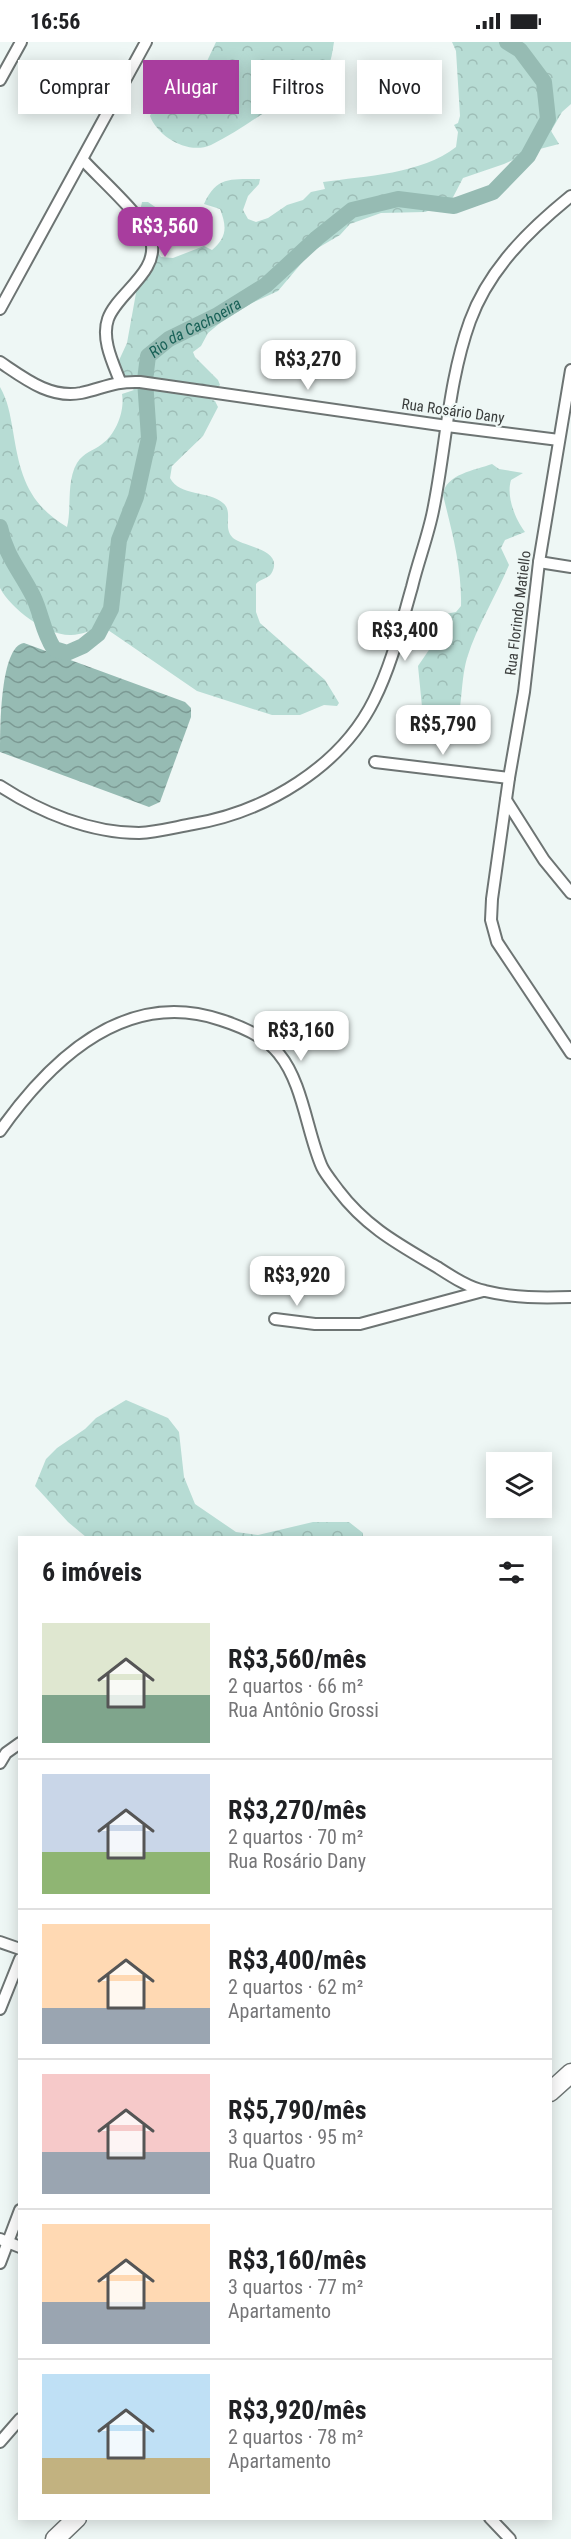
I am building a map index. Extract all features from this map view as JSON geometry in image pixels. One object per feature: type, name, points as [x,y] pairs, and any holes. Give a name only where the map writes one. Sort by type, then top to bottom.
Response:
[{"type":"main road","points":[[552,2090],[571,2073]]},
{"type":"main road","points":[[55,2539],[75,2520]]},
{"type":"street","points":[[0,80],[21,42]]},
{"type":"street","points":[[0,309],[146,42]]},
{"type":"street","points":[[83,160],[144,225],[151,239],[150,261],[107,320],[106,338],[120,381]]},
{"type":"street","points":[[0,786],[54,815],[101,829],[140,833],[216,820],[270,798],[295,784],[328,760],[354,732],[374,701],[400,633],[433,512],[458,362],[470,321],[499,266],[544,218],[571,196]]},
{"type":"street","name":"Rua Rosário Dany","points":[[0,362],[46,389],[64,394],[80,393],[120,381],[140,382],[559,440]]},
{"type":"street","name":"Rua Florindo Matiello","points":[[571,370],[538,562],[524,692],[492,899],[493,933],[497,942],[571,1053]]},
{"type":"street","points":[[538,562],[571,567]]},
{"type":"street","points":[[375,762],[509,778]]},
{"type":"street","points":[[506,800],[544,860],[571,893]]},
{"type":"street","points":[[0,1131],[49,1071],[104,1029],[136,1016],[162,1011],[202,1014],[264,1040],[278,1053],[291,1074],[323,1169],[351,1207],[382,1235],[453,1277],[483,1291],[534,1298],[571,1297]]},
{"type":"street","points":[[275,1319],[315,1324],[360,1324],[483,1291]]},
{"type":"street","points":[[0,1762],[6,1753],[18,1744]]},
{"type":"street","points":[[0,1942],[18,1948]]},
{"type":"street","points":[[0,2009],[18,1964]]},
{"type":"street","points":[[0,2263],[4,2241],[18,2214]]},
{"type":"street","points":[[0,2442],[18,2421]]},
{"type":"street","points":[[492,2520],[510,2539]]},
{"type":"green space","points":[[216,42],[334,42],[330,60],[251,60],[251,114],[262,114],[211,145],[193,148],[167,137],[154,124],[150,116],[151,114],[239,114],[239,60],[208,60]]},
{"type":"green space","points":[[452,42],[571,42],[571,104],[562,112],[551,131],[559,144],[532,151],[504,164],[463,178],[450,203],[425,212],[381,213],[350,224],[340,235],[311,252],[278,291],[252,303],[220,323],[208,333],[201,346],[193,352],[220,385],[217,388],[194,393],[215,401],[218,407],[203,436],[172,466],[170,478],[180,488],[210,496],[223,503],[228,511],[228,530],[233,538],[261,550],[273,559],[274,566],[271,574],[256,584],[256,612],[260,623],[325,680],[339,703],[337,706],[324,705],[300,715],[272,715],[197,691],[108,630],[76,635],[62,634],[31,620],[12,604],[0,588],[0,387],[5,397],[19,461],[28,486],[43,508],[67,527],[70,486],[77,463],[83,456],[107,440],[121,415],[122,394],[134,390],[121,379],[115,369],[127,343],[136,293],[136,278],[144,262],[146,236],[140,211],[142,202],[148,202],[174,220],[170,224],[159,224],[154,229],[155,248],[161,257],[173,258],[204,246],[212,250],[221,241],[224,221],[220,209],[204,204],[214,188],[226,181],[260,179],[259,184],[248,196],[243,210],[248,219],[256,222],[268,218],[287,205],[303,200],[311,192],[325,189],[323,182],[392,172],[427,163],[442,156],[456,147],[458,132],[454,125],[458,123],[460,116],[456,51]]},
{"type":"green space","points":[[492,464],[499,469],[523,473],[511,480],[510,493],[515,514],[525,532],[505,540],[501,548],[509,565],[467,658],[457,724],[449,744],[435,741],[424,727],[418,666],[433,644],[440,615],[456,612],[461,606],[458,564],[443,495],[449,482],[455,478]]},
{"type":"green space","points":[[126,1400],[168,1418],[179,1432],[184,1477],[195,1504],[236,1532],[258,1535],[313,1522],[349,1522],[363,1533],[363,1536],[85,1536],[68,1522],[35,1486],[46,1459],[96,1418]]},
{"type":"water","points":[[24,643],[185,702],[191,708],[191,717],[160,802],[149,807],[0,752],[1,708],[6,672],[16,648]]},
{"type":"waterway","name":"Rio da Cachoeira","points":[[0,527],[6,547],[33,596],[54,649],[67,653],[83,646],[98,634],[111,609],[119,540],[136,497],[149,438],[145,380],[148,356],[169,339],[216,316],[266,285],[317,238],[352,210],[398,199],[454,206],[493,192],[528,156],[548,119],[544,82],[520,50],[507,42]]}]
